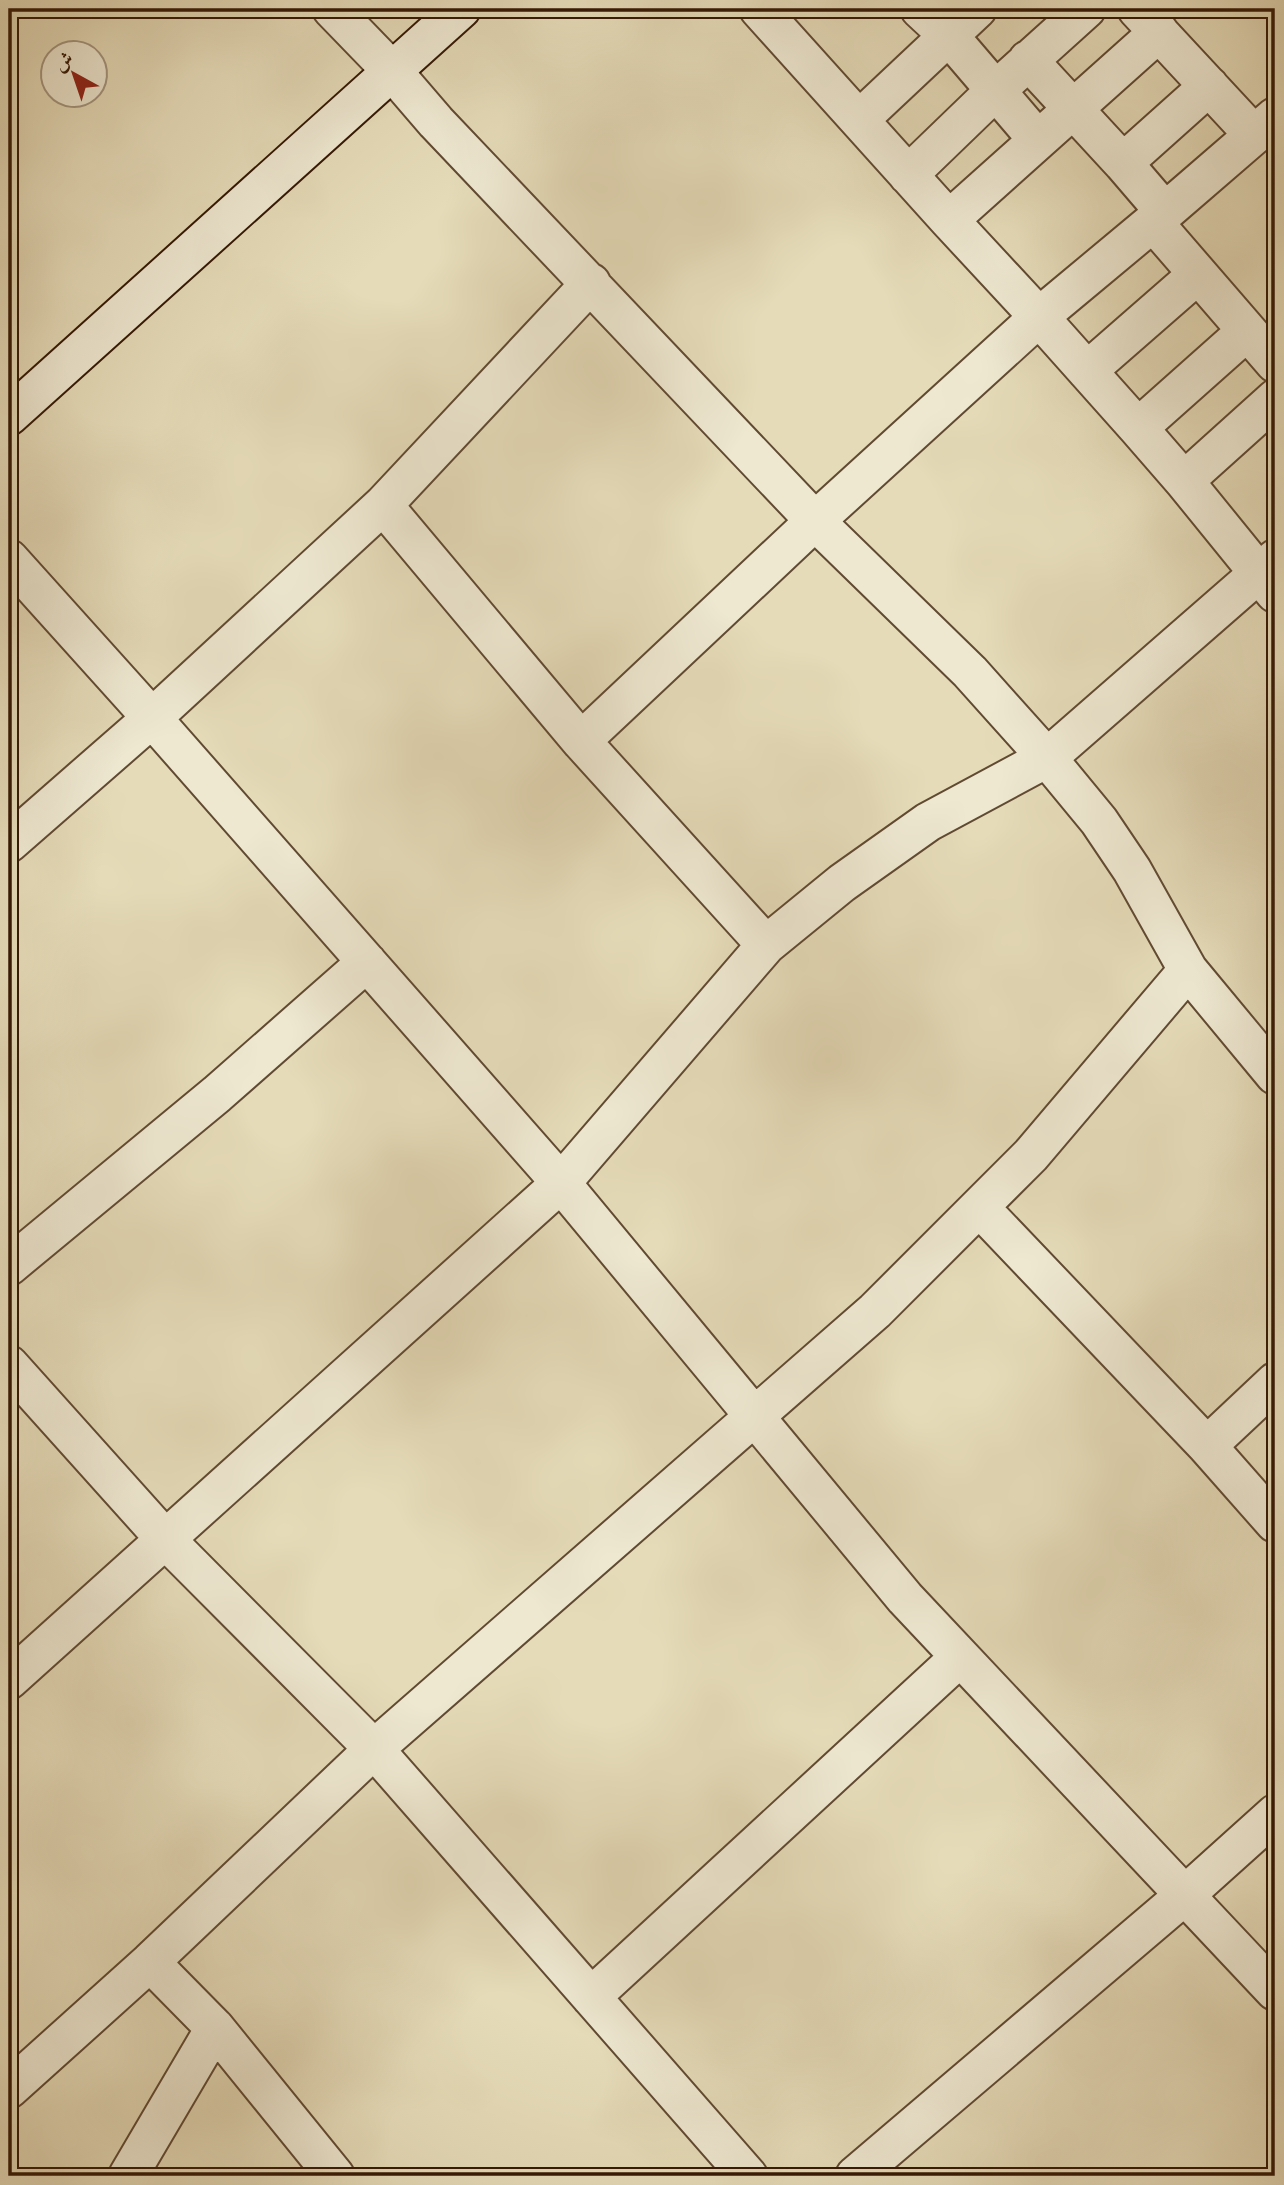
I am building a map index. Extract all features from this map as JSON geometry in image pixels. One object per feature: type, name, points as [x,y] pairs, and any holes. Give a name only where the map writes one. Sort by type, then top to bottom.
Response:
[{"type":"street","points":[[332,9],[815,521],[970,672],[1047,758],[1099,821],[1132,870],[1188,970],[1275,1075]]},
{"type":"street","points":[[9,416],[461,9]]},
{"type":"street","points":[[9,1680],[561,1183],[766,945],[842,883],[928,822],[1047,758],[1270,576],[860,120],[796,25],[759,9]]},
{"type":"street","points":[[920,9],[949,36],[1038,140]]},
{"type":"street","points":[[860,120],[977,9]]},
{"type":"street","points":[[908,175],[1028,60],[1086,9]]},
{"type":"street","points":[[581,741],[815,521],[1039,317],[1265,126],[1209,86],[1148,20],[1073,109],[948,220]]},
{"type":"street","points":[[1028,60],[1123,163],[1198,274],[1275,363]]},
{"type":"street","points":[[1123,163],[1209,86]]},
{"type":"street","points":[[1087,371],[1198,274]]},
{"type":"street","points":[[9,843],[152,718],[383,505],[591,283]]},
{"type":"street","points":[[1139,428],[1247,331]]},
{"type":"street","points":[[1184,481],[1275,399]]},
{"type":"street","points":[[383,505],[581,741],[766,945]]},
{"type":"street","points":[[9,559],[561,1183],[905,1598],[1275,1991]]},
{"type":"street","points":[[9,1266],[217,1094],[367,961]]},
{"type":"street","points":[[9,2089],[150,1962],[374,1749],[875,1311],[1031,1155],[1188,970]]},
{"type":"street","points":[[980,1208],[1206,1446],[1275,1523]]},
{"type":"street","points":[[9,1365],[166,1540],[374,1749],[748,2176]]},
{"type":"street","points":[[1206,1446],[1275,1382]]},
{"type":"street","points":[[591,1997],[960,1657]]},
{"type":"street","points":[[855,2176],[1185,1895],[1275,1814]]},
{"type":"street","points":[[150,1962],[215,2028],[335,2176]]},
{"type":"street","points":[[128,2176],[215,2028]]}]
